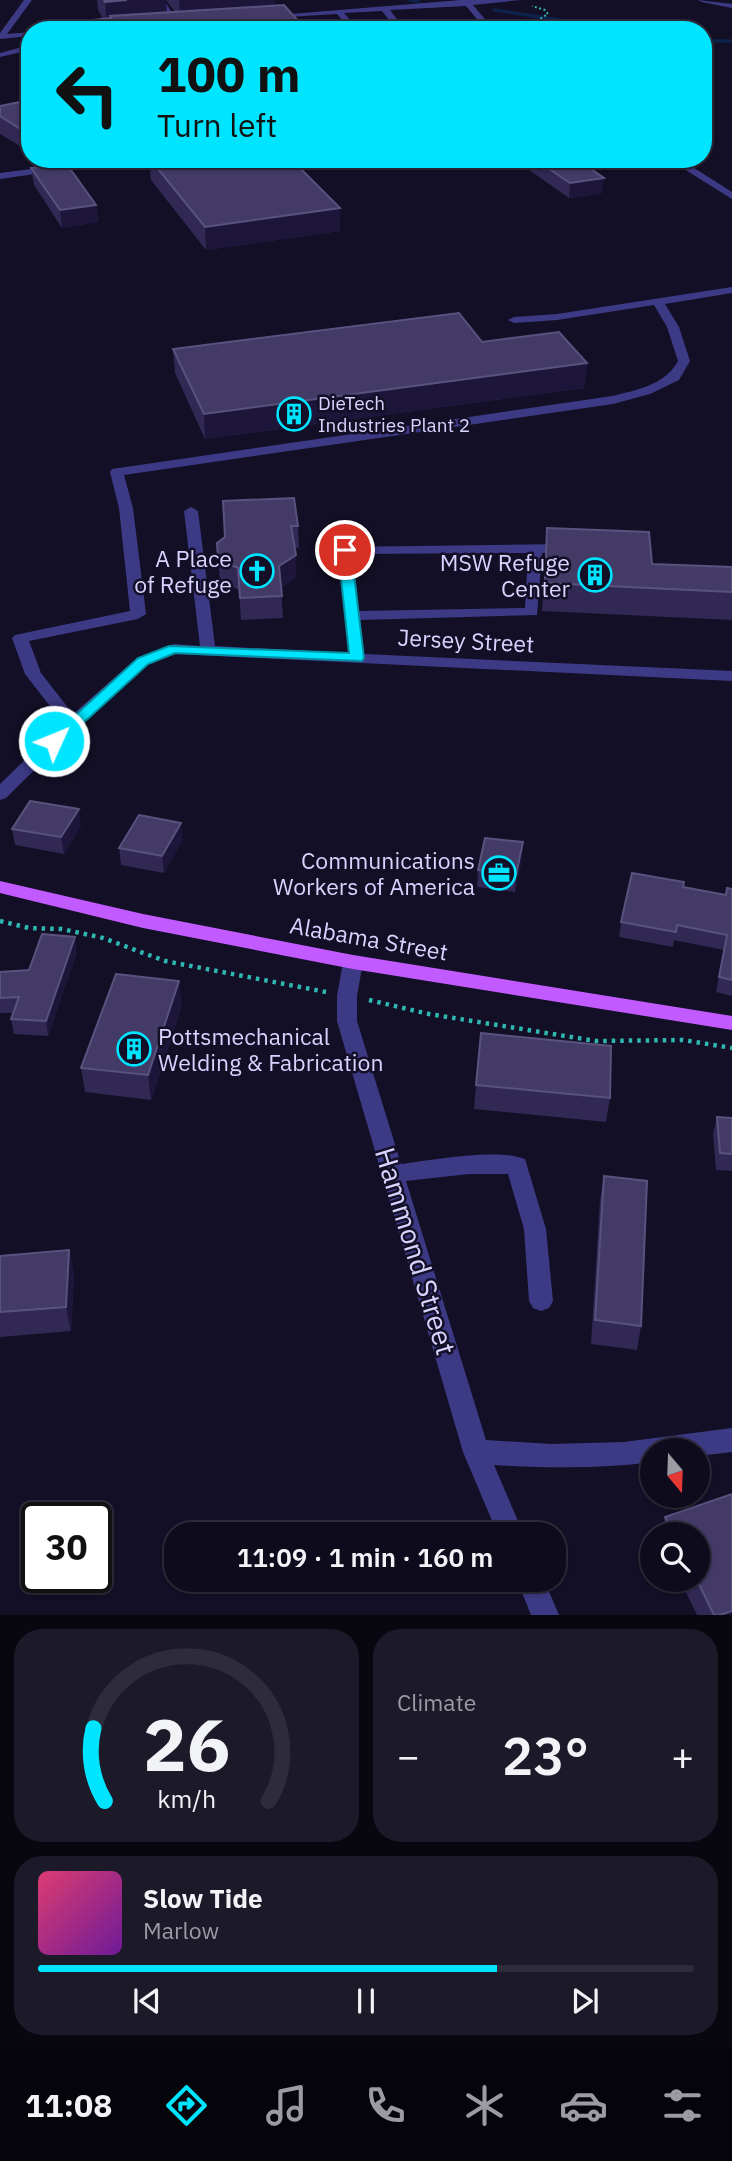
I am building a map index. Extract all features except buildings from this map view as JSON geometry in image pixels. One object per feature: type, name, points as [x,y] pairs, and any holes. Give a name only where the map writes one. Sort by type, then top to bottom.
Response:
[{"type":"main road","name":"Alabama Street","points":[[0,887],[143,920],[353,962],[732,1023]]},
{"type":"street","points":[[1,36],[28,0]]},
{"type":"street","points":[[160,0],[175,21]]},
{"type":"street","points":[[257,17],[466,1],[517,0]]},
{"type":"street","points":[[702,0],[732,6]]},
{"type":"street","points":[[466,1],[483,21]]},
{"type":"street","points":[[384,8],[394,21]]},
{"type":"street","points":[[338,11],[347,21]]},
{"type":"street","points":[[156,14],[183,12]]},
{"type":"street","points":[[1,36],[21,35]]},
{"type":"street","points":[[0,55],[21,49]]},
{"type":"street","points":[[0,176],[63,168]]},
{"type":"street","points":[[687,168],[732,196]]},
{"type":"street","points":[[514,320],[732,290]]},
{"type":"street","points":[[72,723],[33,674],[20,638],[138,614],[126,508],[117,472],[613,400],[646,391],[675,377],[684,361],[673,327],[658,302]]},
{"type":"street","points":[[191,511],[208,650]]},
{"type":"street","points":[[357,658],[345,550],[584,548]]},
{"type":"street","points":[[352,616],[532,612],[535,549]]},
{"type":"street","name":"Jersey Street","points":[[0,794],[72,723],[143,661],[174,649],[732,676]]},
{"type":"street","name":"Hammond Street","points":[[353,962],[346,996],[347,1021],[476,1452],[506,1522]]},
{"type":"street","points":[[393,1174],[469,1165],[517,1165],[535,1229],[541,1301]]},
{"type":"street","points":[[476,1452],[551,1456],[624,1454],[732,1440]]},
{"type":"street","points":[[535,1592],[545,1615]]},
{"type":"path","points":[[537,21],[548,15]]},
{"type":"waterway","points":[[410,0],[418,1]]},
{"type":"waterway","points":[[494,10],[566,21]]},
{"type":"waterway","points":[[712,41],[732,41]]},
{"type":"place","name":"DieTech Industries Plant 2","points":[[294,414]]},
{"type":"place","name":"A Place of Refuge","points":[[257,571]]},
{"type":"place","name":"MSW Refuge Center","points":[[595,575]]},
{"type":"place","name":"Communications Workers of America","points":[[499,873]]},
{"type":"place","name":"Pottsmechanical Welding & Fabrication","points":[[134,1049]]},
{"type":"route","points":[[54,741],[143,661],[174,649],[357,658],[345,550]]}]
